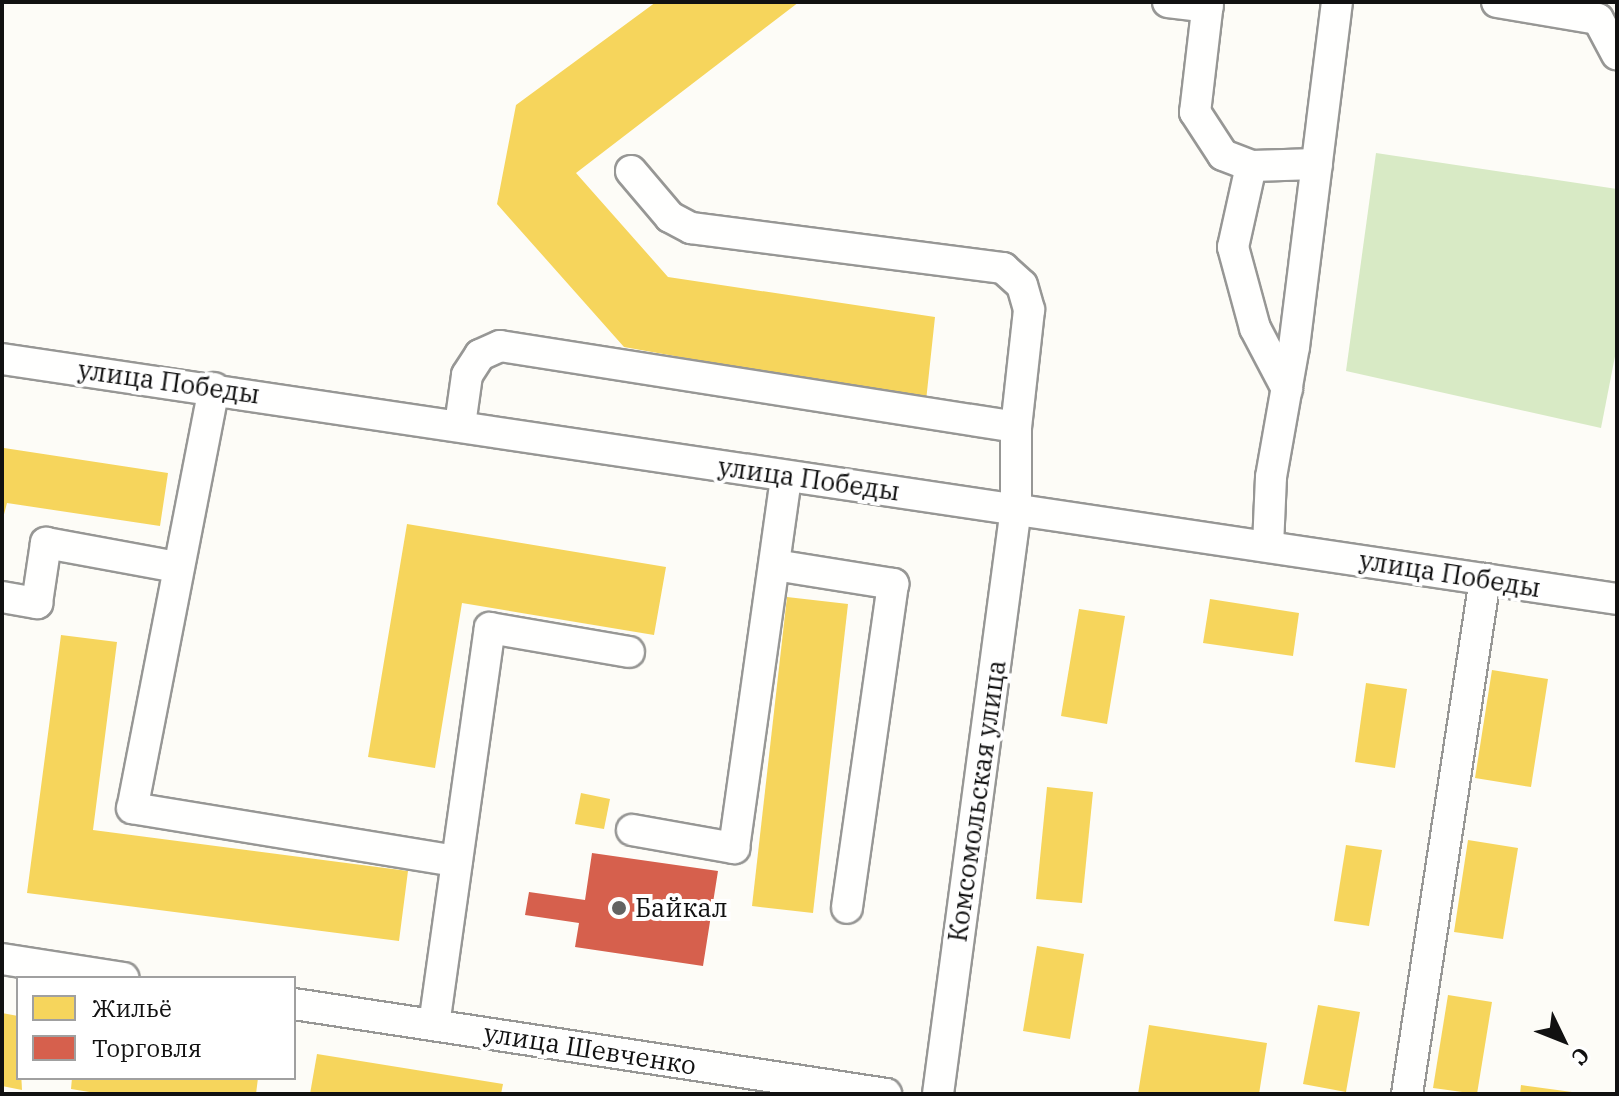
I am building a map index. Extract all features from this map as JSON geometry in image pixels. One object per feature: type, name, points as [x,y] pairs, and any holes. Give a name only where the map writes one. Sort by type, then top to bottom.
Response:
[{"type":"street","points":[[1168,2],[1208,5],[1195,112],[1223,155],[1251,166],[1317,164]]},
{"type":"street","points":[[1268,546],[1271,477],[1287,389],[1337,2]]},
{"type":"street","points":[[1497,2],[1608,19],[1617,54]]},
{"type":"street","points":[[1251,166],[1233,247],[1255,328],[1287,389]]},
{"type":"street","name":"Комсомольская улица","points":[[631,171],[670,217],[691,228],[1003,268],[1022,285],[1029,310],[1016,427],[1016,508],[938,1094]]},
{"type":"street","points":[[460,425],[467,375],[480,355],[500,346],[1016,427]]},
{"type":"street","name":"улица Победы","points":[[2,359],[214,388],[786,477],[1016,508],[1617,599]]},
{"type":"street","points":[[214,388],[132,808],[457,861]]},
{"type":"street","points":[[632,830],[734,848],[786,477]]},
{"type":"street","points":[[2,597],[37,603],[46,543],[177,567]]},
{"type":"street","points":[[775,565],[893,584],[847,908]]},
{"type":"street","points":[[1407,1094],[1485,579]]},
{"type":"street","points":[[434,1025],[490,628],[629,652]]},
{"type":"street","points":[[2,959],[111,976]]},
{"type":"street","name":"улица Шевченко","points":[[296,1004],[434,1025],[764,1085],[886,1094]]},
{"type":"green space","points":[[1376,153],[1617,189],[1617,346],[1601,428],[1346,371]]},
{"type":"building: Жильё","points":[[656,2],[799,2],[576,173],[668,277],[935,317],[926,401],[624,347],[497,204],[516,105]]},
{"type":"building: Жильё","points":[[4,448],[168,473],[160,526],[7,503],[2,522]]},
{"type":"building: Жильё","points":[[407,524],[666,567],[654,635],[462,603],[435,768],[368,757]]},
{"type":"building: Жильё","points":[[787,597],[848,604],[813,913],[752,906]]},
{"type":"building: Жильё","points":[[1210,599],[1299,613],[1293,656],[1203,643]]},
{"type":"building: Жильё","points":[[1079,609],[1125,616],[1107,724],[1061,716]]},
{"type":"building: Жильё","points":[[61,635],[117,642],[93,830],[408,871],[399,941],[27,893]]},
{"type":"building: Жильё","points":[[1492,670],[1548,679],[1531,787],[1475,778]]},
{"type":"building: Жильё","points":[[1366,683],[1407,689],[1395,768],[1355,762]]},
{"type":"building: Жильё","points":[[1047,787],[1093,792],[1082,903],[1036,899]]},
{"type":"building: Жильё","points":[[581,793],[610,799],[604,829],[575,824]]},
{"type":"building: Жильё","points":[[1468,840],[1518,848],[1503,939],[1454,932]]},
{"type":"building: Жильё","points":[[1346,845],[1382,850],[1369,926],[1334,921]]},
{"type":"building: Жильё","points":[[1037,946],[1084,954],[1070,1039],[1023,1031]]},
{"type":"building: Жильё","points":[[1448,995],[1492,1002],[1477,1094],[1433,1088]]},
{"type":"building: Жильё","points":[[1318,1005],[1360,1012],[1346,1092],[1303,1084]]},
{"type":"building: Жильё","points":[[2,1013],[16,1016],[16,1080],[21,1080],[22,1090],[2,1086]]},
{"type":"building: Жильё","points":[[1149,1025],[1267,1043],[1259,1094],[1138,1094]]},
{"type":"building: Жильё","points":[[317,1054],[503,1084],[501,1094],[310,1094]]},
{"type":"building: Жильё","points":[[72,1080],[258,1080],[256,1094],[102,1094],[71,1089]]},
{"type":"building: Жильё","points":[[1521,1085],[1572,1092],[1572,1094],[1520,1094]]},
{"type":"building: Торговля","name":"Байкал","points":[[592,853],[718,871],[703,966],[575,947],[579,923],[525,915],[529,892],[585,900]]},
{"type":"place","name":"Байкал","points":[[619,908]]}]
